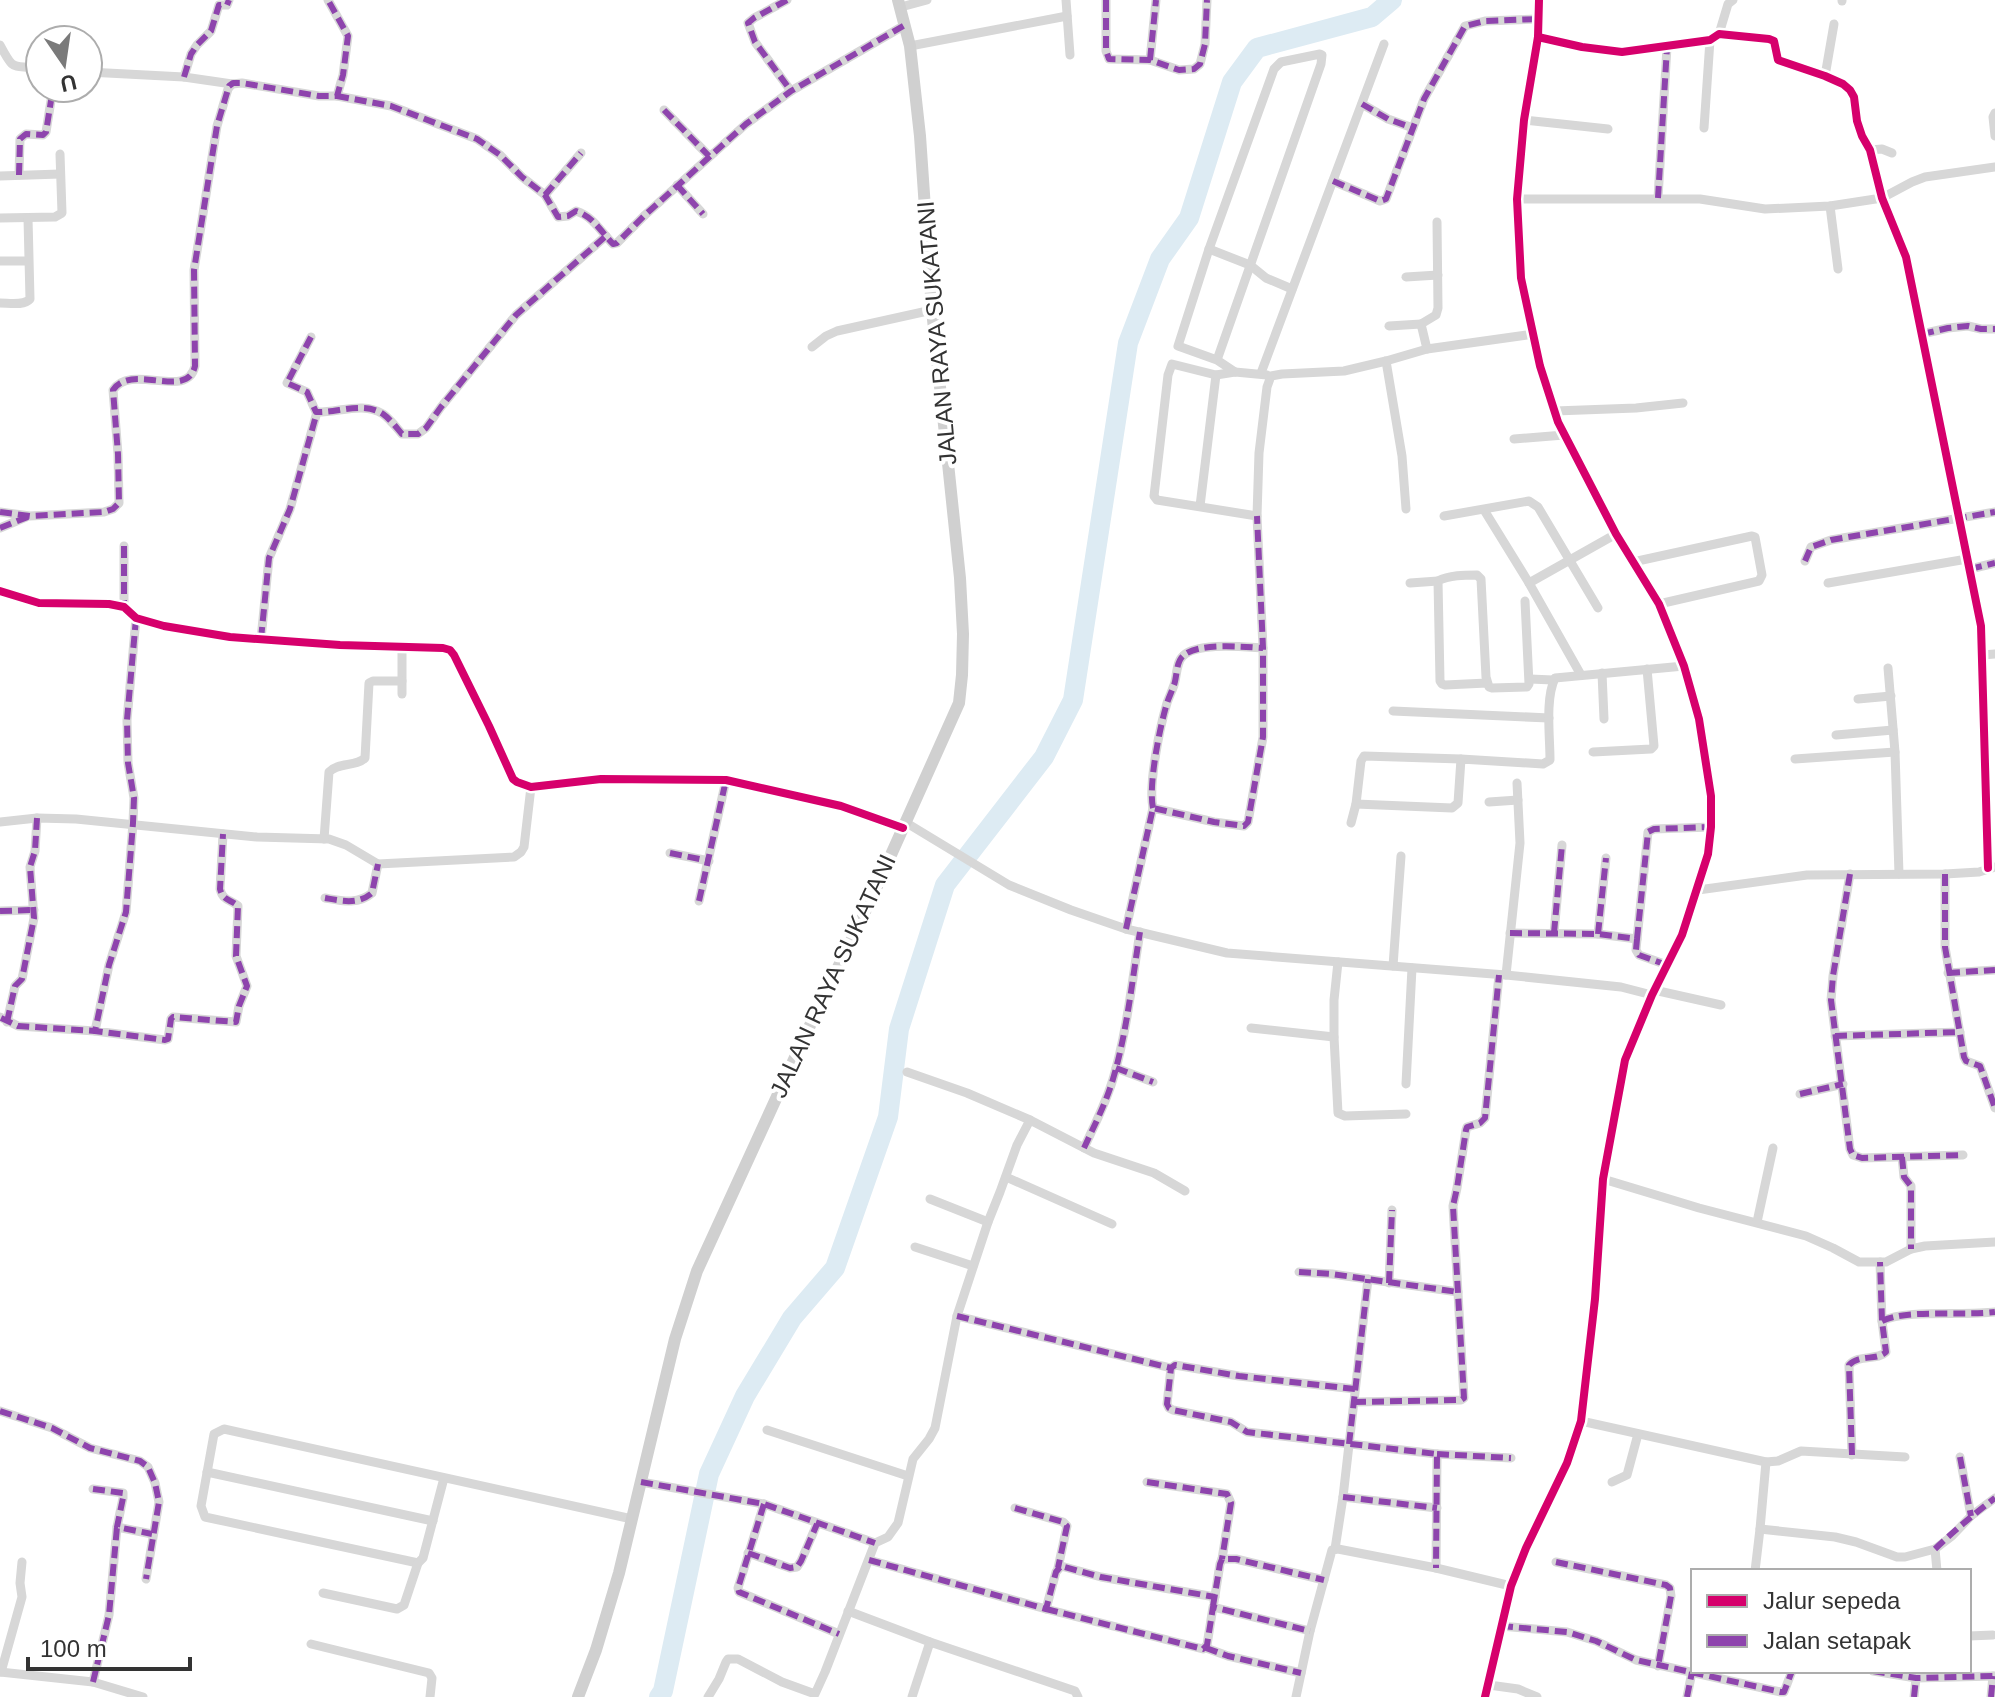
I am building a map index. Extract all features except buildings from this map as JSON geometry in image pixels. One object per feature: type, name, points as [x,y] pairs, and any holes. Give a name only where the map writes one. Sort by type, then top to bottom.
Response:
[{"type":"main road","name":"JALAN RAYA SUKATANI","points":[[578,1697],[619,1573],[675,1339],[697,1271],[959,703],[963,634],[960,578],[932,310],[920,136],[910,46],[900,3]]},
{"type":"street","points":[[184,77],[191,54],[211,31],[219,5],[227,5],[229,0]]},
{"type":"street","points":[[328,0],[348,36],[337,96]]},
{"type":"street","points":[[787,0],[748,23],[755,42],[791,91]]},
{"type":"street","points":[[900,3],[927,0]]},
{"type":"street","points":[[1066,0],[1070,55]]},
{"type":"street","points":[[1106,0],[1106,51],[1109,59],[1150,60],[1179,70],[1194,69],[1200,64],[1205,44],[1207,0]]},
{"type":"street","points":[[1150,60],[1156,0]]},
{"type":"street","points":[[1537,1697],[1518,1689],[1487,1691],[1511,1586],[1567,1463],[1581,1421],[1595,1299],[1603,1179],[1625,1060],[1653,992],[1682,935],[1708,854],[1711,827],[1711,796],[1701,734],[1684,666],[1659,604],[1616,534],[1564,435],[1540,366],[1521,278],[1517,199],[1524,120],[1538,37],[1539,0]]},
{"type":"street","points":[[1704,128],[1714,37],[1728,4],[1733,0]]},
{"type":"street","points":[[910,46],[1067,16]]},
{"type":"street","points":[[1333,181],[1380,201],[1386,199],[1424,99],[1465,26],[1485,21],[1538,19]]},
{"type":"street","points":[[1825,76],[1834,24]]},
{"type":"street","points":[[104,73],[242,83],[391,106],[477,139],[545,195],[558,217],[576,211],[584,214],[601,228],[610,243],[617,243],[746,124],[791,91],[905,25]]},
{"type":"street","points":[[1538,37],[1622,52],[1714,37],[1772,39],[1778,60],[1843,84],[1854,97],[1857,121],[1870,150],[1882,198],[1906,257],[1981,626],[1990,744],[1992,868],[1945,874],[1807,875],[1698,890]]},
{"type":"street","points":[[1153,808],[1214,822],[1246,825],[1263,737],[1263,648],[1257,516],[1266,375],[1292,289],[1384,44]]},
{"type":"street","points":[[0,45],[14,67],[24,68]]},
{"type":"street","points":[[1658,198],[1667,47]]},
{"type":"street","points":[[1217,360],[1323,59],[1320,54],[1281,62],[1274,69],[1209,249],[1168,375],[1154,496],[1157,500],[1257,516]]},
{"type":"street","points":[[0,512],[30,516],[113,509],[119,503],[113,390],[117,385],[136,379],[184,380],[193,374],[194,270],[217,126],[232,84]]},
{"type":"street","points":[[19,175],[20,139],[26,134],[43,135],[46,132],[50,104]]},
{"type":"street","points":[[1362,104],[1388,119],[1413,128]]},
{"type":"street","points":[[664,110],[709,156]]},
{"type":"street","points":[[1995,113],[1995,136]]},
{"type":"street","points":[[1524,120],[1608,129]]},
{"type":"street","points":[[1870,150],[1882,149],[1892,153]]},
{"type":"street","points":[[545,195],[581,153]]},
{"type":"street","points":[[0,218],[55,217],[62,213],[60,154]]},
{"type":"street","points":[[1517,199],[1700,199],[1765,209],[1830,206],[1882,198],[1925,177],[1995,167]]},
{"type":"street","points":[[0,176],[60,174]]},
{"type":"street","points":[[677,185],[703,214]]},
{"type":"street","points":[[1830,206],[1838,269]]},
{"type":"street","points":[[0,303],[23,303],[30,299],[28,218]]},
{"type":"street","points":[[1389,326],[1421,324],[1436,315],[1437,222]]},
{"type":"street","points":[[317,412],[358,408],[379,412],[405,435],[422,432],[516,315],[606,236]]},
{"type":"street","points":[[1209,249],[1250,265],[1266,278],[1292,289]]},
{"type":"street","points":[[0,261],[28,261]]},
{"type":"street","points":[[1406,277],[1438,275]]},
{"type":"street","points":[[812,347],[837,331],[932,310]]},
{"type":"street","points":[[1421,324],[1427,349]]},
{"type":"street","points":[[1922,334],[1968,326],[1995,329]]},
{"type":"street","points":[[1172,364],[1216,375],[1235,372],[1266,375],[1344,371],[1427,349],[1534,334]]},
{"type":"street","points":[[261,639],[269,558],[290,509],[317,412],[307,392],[287,383],[311,337]]},
{"type":"street","points":[[1178,346],[1217,360],[1235,372]]},
{"type":"street","points":[[1386,361],[1402,456],[1406,509]]},
{"type":"street","points":[[1200,506],[1216,375]]},
{"type":"street","points":[[1555,411],[1683,403]]},
{"type":"street","points":[[1514,439],[1564,435]]},
{"type":"street","points":[[1444,516],[1529,501],[1538,507],[1598,608]]},
{"type":"street","points":[[1484,510],[1581,675]]},
{"type":"street","points":[[1805,561],[1811,547],[1831,540],[1995,512]]},
{"type":"street","points":[[0,528],[30,516]]},
{"type":"street","points":[[1529,583],[1616,534]]},
{"type":"street","points":[[1633,562],[1755,537],[1762,575],[1759,581],[1659,604]]},
{"type":"street","points":[[124,546],[124,607]]},
{"type":"street","points":[[1828,583],[1995,563]]},
{"type":"street","points":[[1410,583],[1473,575],[1481,579],[1487,683],[1492,688],[1527,687],[1530,679],[1525,601]]},
{"type":"street","points":[[1438,581],[1440,681],[1445,685],[1487,683]]},
{"type":"street","points":[[0,591],[39,603],[109,604],[124,607],[136,618],[164,626],[230,637],[450,650],[513,779],[531,787],[601,779],[726,780],[841,806],[904,825],[1009,885],[1071,910],[1126,929],[1227,953],[1621,987],[1721,1005]]},
{"type":"street","points":[[95,1031],[109,965],[126,912],[134,798],[128,763],[127,720],[136,618]]},
{"type":"street","points":[[1126,929],[1153,808],[1154,769],[1167,701],[1174,687],[1180,658],[1213,646],[1263,648]]},
{"type":"street","points":[[402,648],[402,694]]},
{"type":"street","points":[[1982,655],[1995,654]]},
{"type":"street","points":[[1530,679],[1553,680],[1558,676],[1684,666]]},
{"type":"street","points":[[1888,668],[1895,752],[1899,874]]},
{"type":"street","points":[[1593,752],[1651,749],[1654,746],[1647,669]]},
{"type":"street","points":[[1602,673],[1604,719]]},
{"type":"street","points":[[1351,823],[1364,756],[1548,762],[1553,680]]},
{"type":"street","points":[[324,839],[329,772],[334,767],[361,762],[365,758],[369,683],[402,681]]},
{"type":"street","points":[[1858,699],[1891,696]]},
{"type":"street","points":[[1393,711],[1549,718]]},
{"type":"street","points":[[1836,735],[1893,730]]},
{"type":"street","points":[[1795,759],[1895,752]]},
{"type":"street","points":[[1356,804],[1452,808],[1458,803],[1461,759]]},
{"type":"street","points":[[699,901],[726,780]]},
{"type":"street","points":[[1354,1402],[1463,1399],[1453,1206],[1467,1127],[1485,1118],[1520,843],[1517,783]]},
{"type":"street","points":[[0,822],[37,818],[133,823],[223,834],[337,840],[378,864],[514,857],[524,847],[531,787]]},
{"type":"street","points":[[1489,802],[1518,800]]},
{"type":"street","points":[[37,818],[35,851],[30,867],[34,910],[32,929],[22,979],[15,986],[4,1019],[18,1026],[165,1040],[168,1039],[173,1017],[237,1021],[247,985],[236,956],[238,906],[226,900],[220,889],[223,834]]},
{"type":"street","points":[[1667,965],[1639,955],[1636,950],[1648,832],[1654,829],[1711,827]]},
{"type":"street","points":[[1554,933],[1562,845]]},
{"type":"street","points":[[670,853],[709,861]]},
{"type":"street","points":[[1393,966],[1401,856]]},
{"type":"street","points":[[1598,934],[1606,858]]},
{"type":"street","points":[[325,898],[350,902],[369,897],[378,864]]},
{"type":"street","points":[[1850,874],[1831,1000],[1847,1133],[1853,1155],[1862,1158],[1963,1155]]},
{"type":"street","points":[[1945,874],[1945,947],[1965,1060],[1980,1066],[1995,1108]]},
{"type":"street","points":[[0,911],[34,910]]},
{"type":"street","points":[[1084,1148],[1105,1102],[1116,1068],[1140,932]]},
{"type":"street","points":[[1510,933],[1598,934],[1637,939]]},
{"type":"street","points":[[1338,962],[1334,1037],[1339,1115],[1406,1114]]},
{"type":"street","points":[[1406,1084],[1412,968]]},
{"type":"street","points":[[1948,973],[1995,970]]},
{"type":"street","points":[[1251,1028],[1334,1037]]},
{"type":"street","points":[[1835,1036],[1960,1032]]},
{"type":"street","points":[[1116,1068],[1153,1082]]},
{"type":"street","points":[[907,1072],[1030,1120],[1094,1153],[1154,1173],[1185,1191]]},
{"type":"street","points":[[1800,1094],[1843,1084]]},
{"type":"street","points":[[641,1482],[764,1504],[875,1543],[888,1537],[898,1523],[913,1459],[935,1428],[957,1316],[988,1222],[1017,1145],[1030,1120]]},
{"type":"street","points":[[1757,1222],[1773,1148]]},
{"type":"street","points":[[1902,1157],[1904,1177],[1911,1186],[1911,1249]]},
{"type":"street","points":[[1006,1177],[1112,1224]]},
{"type":"street","points":[[1603,1179],[1806,1236],[1859,1262],[1886,1262],[1911,1249],[1995,1242]]},
{"type":"street","points":[[930,1199],[988,1222]]},
{"type":"street","points":[[1389,1283],[1392,1210]]},
{"type":"street","points":[[915,1247],[973,1266]]},
{"type":"street","points":[[1852,1455],[1849,1365],[1855,1360],[1886,1354],[1880,1262]]},
{"type":"street","points":[[1299,1272],[1458,1292]]},
{"type":"street","points":[[1335,1549],[1368,1279]]},
{"type":"street","points":[[1882,1321],[1898,1315],[1978,1315],[1995,1312]]},
{"type":"street","points":[[957,1316],[1171,1368],[1179,1366],[1355,1389]]},
{"type":"street","points":[[1171,1368],[1167,1404],[1171,1410],[1231,1422],[1247,1432],[1437,1454],[1511,1458]]},
{"type":"street","points":[[0,1411],[52,1428],[90,1448],[148,1467],[159,1502],[146,1579]]},
{"type":"street","points":[[1581,1421],[1766,1462],[1778,1461],[1801,1451],[1905,1457]]},
{"type":"street","points":[[418,1563],[205,1517],[201,1506],[214,1434],[224,1429],[632,1519]]},
{"type":"street","points":[[767,1430],[908,1476]]},
{"type":"street","points":[[1612,1482],[1627,1475],[1638,1434]]},
{"type":"street","points":[[1436,1568],[1437,1454]]},
{"type":"street","points":[[1960,1457],[1971,1516]]},
{"type":"street","points":[[1755,1569],[1766,1462]]},
{"type":"street","points":[[207,1472],[433,1521]]},
{"type":"street","points":[[323,1593],[397,1609],[404,1605],[418,1563],[423,1558],[444,1478]]},
{"type":"street","points":[[1147,1482],[1227,1494],[1231,1503],[1206,1648]]},
{"type":"street","points":[[93,1489],[123,1493],[109,1615],[93,1682]]},
{"type":"street","points":[[1343,1497],[1437,1508]]},
{"type":"street","points":[[1760,1529],[1835,1537],[1897,1557],[1935,1549],[1995,1498]]},
{"type":"street","points":[[764,1504],[739,1592],[839,1634]]},
{"type":"street","points":[[1015,1508],[1063,1522],[1067,1526],[1046,1609]]},
{"type":"street","points":[[748,1553],[790,1568],[797,1567],[817,1524]]},
{"type":"street","points":[[117,1527],[152,1534]]},
{"type":"street","points":[[708,1697],[726,1662],[733,1658],[815,1694],[875,1543]]},
{"type":"street","points":[[1296,1697],[1330,1552],[1335,1549],[1511,1586]]},
{"type":"street","points":[[1935,1549],[1937,1569]]},
{"type":"street","points":[[1222,1559],[1236,1559],[1324,1580]]},
{"type":"street","points":[[869,1560],[1046,1609],[1301,1673]]},
{"type":"street","points":[[22,1562],[22,1597],[0,1672],[93,1682],[143,1697]]},
{"type":"street","points":[[1556,1562],[1670,1588],[1658,1666]]},
{"type":"street","points":[[1058,1568],[1214,1602],[1310,1631]]},
{"type":"street","points":[[848,1611],[1075,1691],[1078,1697]]},
{"type":"street","points":[[1501,1626],[1567,1632],[1596,1641],[1626,1657],[1691,1672]]},
{"type":"street","points":[[1971,1636],[1993,1635]]},
{"type":"street","points":[[912,1697],[930,1642]]},
{"type":"street","points":[[311,1644],[429,1673],[432,1678],[430,1697]]},
{"type":"street","points":[[1687,1697],[1692,1673]]},
{"type":"street","points":[[1696,1673],[1781,1692],[1788,1685],[1791,1673]]},
{"type":"street","points":[[1885,1673],[1916,1678],[1994,1676],[1991,1697]]},
{"type":"street","points":[[1914,1697],[1916,1678]]},
{"type":"waterway","points":[[659,1697],[663,1691],[709,1474],[745,1396],[792,1318],[835,1268],[888,1117],[899,1029],[945,885],[1044,757],[1073,700],[1128,343],[1160,259],[1189,218],[1232,82],[1257,48],[1372,17],[1392,0]]},
{"type":"marked path","points":[[184,77],[191,54],[211,31],[219,5],[227,5],[229,0]]},
{"type":"marked path","points":[[0,512],[30,516],[104,512],[119,503],[113,390],[122,382],[133,379],[181,381],[190,376],[195,366],[194,270],[217,126],[229,86],[242,83],[319,96],[337,96],[348,36],[328,0]]},
{"type":"marked path","points":[[787,0],[748,23],[755,42],[791,91]]},
{"type":"marked path","points":[[1106,0],[1106,51],[1109,59],[1150,60],[1179,70],[1194,69],[1200,64],[1205,44],[1207,0]]},
{"type":"marked path","points":[[1150,60],[1156,0]]},
{"type":"marked path","points":[[1333,181],[1380,201],[1386,199],[1424,99],[1465,26],[1485,21],[1538,19]]},
{"type":"marked path","points":[[337,96],[391,106],[477,139],[545,195],[558,217],[576,211],[592,221],[613,244],[746,124],[791,91],[905,25]]},
{"type":"marked path","points":[[1658,198],[1667,47]]},
{"type":"marked path","points":[[19,175],[20,139],[26,134],[43,135],[46,132],[50,104]]},
{"type":"marked path","points":[[1362,104],[1388,119],[1413,128]]},
{"type":"marked path","points":[[664,110],[709,156]]},
{"type":"marked path","points":[[545,195],[581,153]]},
{"type":"marked path","points":[[677,185],[703,214]]},
{"type":"marked path","points":[[311,337],[287,383],[307,392],[316,412],[367,408],[383,414],[402,434],[418,434],[516,315],[606,236]]},
{"type":"marked path","points":[[1922,334],[1968,326],[1995,329]]},
{"type":"marked path","points":[[261,639],[269,558],[290,509],[317,412]]},
{"type":"marked path","points":[[1805,561],[1811,547],[1831,540],[1995,512]]},
{"type":"marked path","points":[[0,528],[30,516]]},
{"type":"marked path","points":[[1126,929],[1153,808],[1214,822],[1244,826],[1248,822],[1263,737],[1263,648],[1257,516]]},
{"type":"marked path","points":[[124,546],[124,607]]},
{"type":"marked path","points":[[1970,569],[1995,563]]},
{"type":"marked path","points":[[136,618],[127,720],[128,763],[134,798],[126,912],[109,965],[95,1031],[165,1040],[168,1039],[173,1017],[236,1022],[247,986],[236,956],[238,906],[225,898],[220,889],[223,834]]},
{"type":"marked path","points":[[1153,808],[1153,771],[1158,740],[1183,656],[1209,647],[1263,648]]},
{"type":"marked path","points":[[699,901],[726,780]]},
{"type":"marked path","points":[[7,1022],[15,986],[22,979],[34,918],[30,867],[35,851],[37,818]]},
{"type":"marked path","points":[[1637,939],[1648,832],[1654,829],[1711,827]]},
{"type":"marked path","points":[[1554,933],[1562,845]]},
{"type":"marked path","points":[[670,853],[709,861]]},
{"type":"marked path","points":[[1598,934],[1606,858]]},
{"type":"marked path","points":[[325,898],[350,901],[367,897],[372,893],[378,864]]},
{"type":"marked path","points":[[1850,874],[1831,1000],[1850,1149],[1853,1155],[1862,1158],[1963,1155]]},
{"type":"marked path","points":[[1945,874],[1945,947],[1964,1057],[1966,1061],[1980,1066],[1995,1108]]},
{"type":"marked path","points":[[0,911],[34,910]]},
{"type":"marked path","points":[[1084,1148],[1107,1097],[1118,1061],[1140,932]]},
{"type":"marked path","points":[[1510,933],[1598,934],[1637,939],[1639,955],[1667,965]]},
{"type":"marked path","points":[[1948,973],[1995,970]]},
{"type":"marked path","points":[[1354,1402],[1464,1398],[1453,1206],[1467,1127],[1485,1118],[1499,975]]},
{"type":"marked path","points":[[1,1018],[18,1026],[95,1031]]},
{"type":"marked path","points":[[1835,1036],[1960,1032]]},
{"type":"marked path","points":[[1116,1068],[1153,1082]]},
{"type":"marked path","points":[[1800,1094],[1843,1084]]},
{"type":"marked path","points":[[1902,1157],[1904,1177],[1911,1186],[1911,1249]]},
{"type":"marked path","points":[[1389,1283],[1392,1210]]},
{"type":"marked path","points":[[1852,1455],[1849,1365],[1886,1352],[1880,1262]]},
{"type":"marked path","points":[[1299,1272],[1458,1292]]},
{"type":"marked path","points":[[1349,1444],[1368,1279]]},
{"type":"marked path","points":[[1882,1321],[1906,1315],[1995,1312]]},
{"type":"marked path","points":[[957,1316],[1171,1368]]},
{"type":"marked path","points":[[1355,1389],[1239,1376],[1175,1365],[1171,1368],[1167,1404],[1173,1410],[1231,1422],[1247,1432],[1437,1454],[1436,1568]]},
{"type":"marked path","points":[[0,1411],[52,1428],[90,1448],[140,1461],[148,1467],[159,1502],[146,1579]]},
{"type":"marked path","points":[[1437,1454],[1511,1458]]},
{"type":"marked path","points":[[1960,1457],[1971,1516]]},
{"type":"marked path","points":[[641,1482],[764,1504],[875,1543]]},
{"type":"marked path","points":[[1147,1482],[1227,1494],[1231,1503],[1222,1559]]},
{"type":"marked path","points":[[93,1489],[123,1493],[117,1527],[152,1534]]},
{"type":"marked path","points":[[1343,1497],[1437,1508]]},
{"type":"marked path","points":[[1935,1549],[1995,1498]]},
{"type":"marked path","points":[[764,1504],[739,1592],[839,1634]]},
{"type":"marked path","points":[[1015,1508],[1063,1522],[1067,1526],[1058,1568]]},
{"type":"marked path","points":[[748,1553],[790,1568],[797,1567],[817,1524]]},
{"type":"marked path","points":[[93,1682],[109,1615],[117,1527]]},
{"type":"marked path","points":[[1213,1606],[1222,1559],[1236,1559],[1324,1580]]},
{"type":"marked path","points":[[869,1560],[1046,1609],[1056,1572],[1061,1566],[1101,1577],[1215,1597]]},
{"type":"marked path","points":[[1556,1562],[1670,1588],[1658,1666]]},
{"type":"marked path","points":[[1046,1609],[1203,1649],[1207,1645],[1213,1607],[1310,1631]]},
{"type":"marked path","points":[[1501,1626],[1567,1632],[1596,1641],[1636,1660],[1691,1672]]},
{"type":"marked path","points":[[1206,1648],[1301,1673]]},
{"type":"marked path","points":[[1687,1697],[1692,1673]]},
{"type":"marked path","points":[[1695,1673],[1781,1692],[1784,1692],[1791,1673]]},
{"type":"marked path","points":[[1885,1673],[1916,1678],[1995,1676]]},
{"type":"marked path","points":[[1991,1697],[1993,1676]]},
{"type":"marked path","points":[[1914,1697],[1916,1678]]},
{"type":"cycle path","points":[[1485,1697],[1511,1586],[1567,1463],[1581,1421],[1595,1299],[1603,1179],[1625,1060],[1652,995],[1682,935],[1708,854],[1711,827],[1711,796],[1699,719],[1684,666],[1659,604],[1616,534],[1558,422],[1540,366],[1521,278],[1517,199],[1524,120],[1538,37],[1539,0]]},
{"type":"cycle path","points":[[1538,37],[1622,52],[1710,40],[1719,34],[1769,39],[1774,41],[1778,60],[1843,84],[1854,97],[1857,121],[1870,150],[1882,198],[1906,257],[1981,626],[1988,868]]},
{"type":"cycle path","points":[[0,591],[39,603],[109,604],[124,607],[136,618],[164,626],[230,637],[443,648],[454,655],[517,782],[531,787],[601,779],[726,780],[841,806],[903,828]]}]
